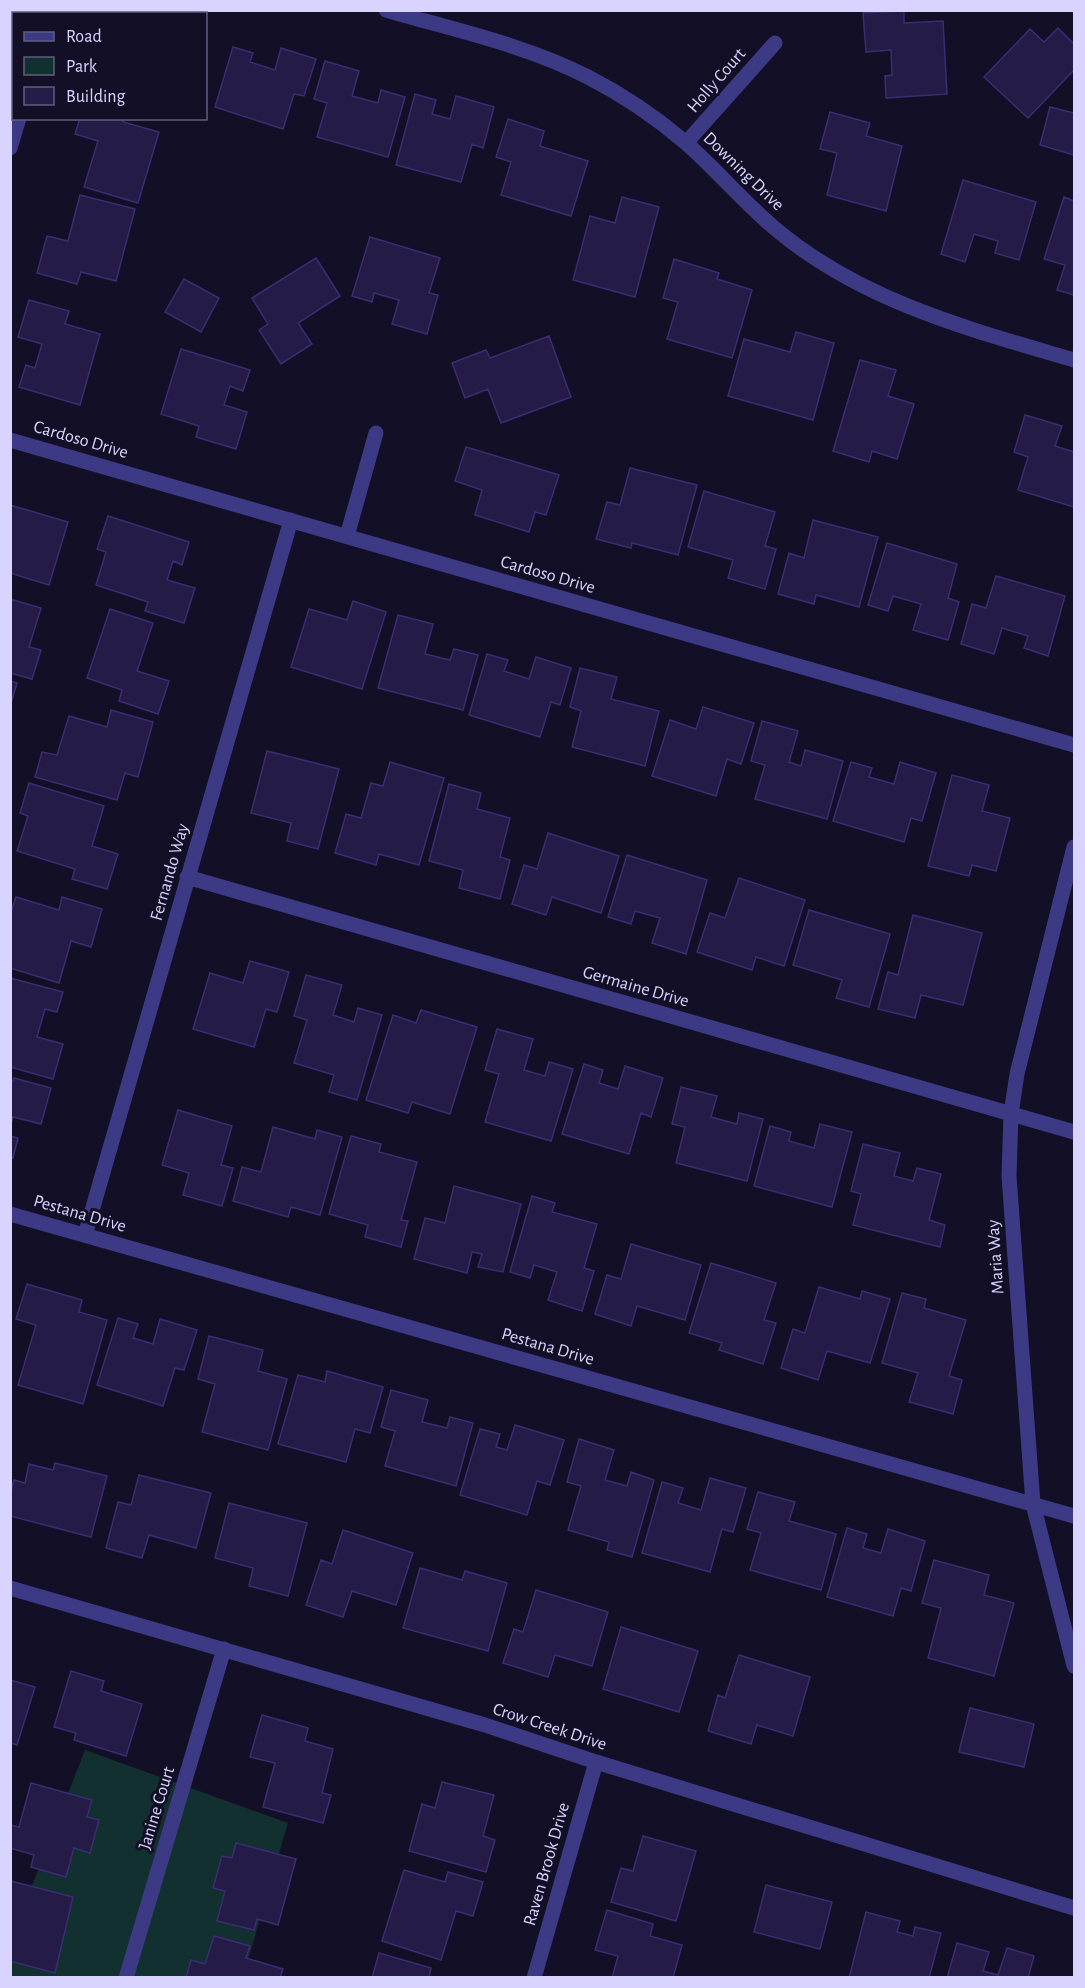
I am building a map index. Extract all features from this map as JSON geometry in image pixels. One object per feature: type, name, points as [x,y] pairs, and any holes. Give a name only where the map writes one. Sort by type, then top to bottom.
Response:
[{"type":"street","name":"Downing Drive","points":[[386,10],[534,53],[588,77],[640,108],[686,143],[778,231],[828,268],[884,298],[943,321],[1074,360]]},
{"type":"street","name":"Holly Court","points":[[686,143],[774,43]]},
{"type":"street","points":[[10,148],[18,120]]},
{"type":"street","points":[[346,536],[376,433]]},
{"type":"street","name":"Cardoso Drive","points":[[10,440],[1074,745]]},
{"type":"street","name":"Fernando Way","points":[[85,1235],[291,520]]},
{"type":"street","name":"Maria Way","points":[[1074,847],[1017,1074],[1011,1114],[1009,1176],[1033,1504],[1074,1666]]},
{"type":"street","name":"Germaine Drive","points":[[187,877],[1074,1132]]},
{"type":"street","name":"Pestana Drive","points":[[10,1214],[1074,1516]]},
{"type":"street","name":"Crow Creek Drive","points":[[10,1588],[485,1725],[596,1762],[1074,1908]]},
{"type":"street","name":"Janine Court","points":[[126,1977],[224,1649]]},
{"type":"street","name":"Raven Brook Drive","points":[[534,1977],[596,1762]]},
{"type":"green space","points":[[85,1750],[288,1823],[243,1977],[11,1977],[10,1942]]},
{"type":"building","points":[[134,10],[193,10],[192,12],[134,12]]},
{"type":"building","points":[[904,11],[904,23],[943,21],[947,94],[886,98],[885,76],[892,75],[891,50],[866,52],[863,13]]},
{"type":"building","points":[[1058,28],[1074,44],[1074,70],[1028,118],[984,77],[1030,29],[1044,42]]},
{"type":"building","points":[[233,47],[253,53],[250,62],[275,70],[281,48],[316,59],[304,96],[294,94],[283,129],[215,107]]},
{"type":"building","points":[[325,61],[359,71],[352,96],[378,103],[381,90],[405,97],[388,157],[317,137],[327,103],[314,99]]},
{"type":"building","points":[[415,94],[436,100],[432,114],[450,119],[456,96],[494,107],[483,148],[472,144],[461,182],[396,165]]},
{"type":"building","points":[[1050,107],[1074,113],[1074,155],[1040,145]]},
{"type":"building","points":[[830,112],[870,123],[866,136],[902,146],[886,211],[827,195],[837,153],[820,149]]},
{"type":"building","points":[[508,119],[544,131],[540,146],[588,161],[571,216],[501,195],[511,162],[496,157]]},
{"type":"building","points":[[79,120],[124,120],[123,122],[159,132],[138,203],[84,187],[98,141],[75,134]]},
{"type":"building","points":[[963,180],[1036,202],[1019,260],[995,253],[998,241],[974,234],[965,262],[941,254]]},
{"type":"building","points":[[80,195],[135,209],[116,281],[81,272],[77,284],[37,273],[47,236],[68,241]]},
{"type":"building","points":[[622,197],[659,207],[635,297],[573,280],[590,216],[615,223]]},
{"type":"building","points":[[1064,197],[1074,201],[1074,295],[1057,290],[1065,265],[1044,259]]},
{"type":"building","points":[[370,237],[440,258],[429,293],[438,295],[427,334],[392,324],[399,300],[374,293],[372,302],[352,296]]},
{"type":"building","points":[[316,258],[340,296],[298,323],[312,344],[281,364],[259,330],[268,324],[252,298]]},
{"type":"building","points":[[674,259],[719,273],[717,279],[752,290],[732,358],[667,339],[678,302],[663,298]]},
{"type":"building","points":[[184,279],[219,298],[201,332],[165,312]]},
{"type":"building","points":[[29,300],[69,311],[65,324],[100,334],[80,405],[19,387],[26,365],[35,368],[42,344],[18,337]]},
{"type":"building","points":[[796,332],[834,343],[813,420],[728,396],[744,339],[790,352]]},
{"type":"building","points":[[549,336],[571,397],[501,423],[488,389],[465,398],[452,363],[486,350],[490,358]]},
{"type":"building","points":[[181,349],[250,370],[243,391],[230,386],[224,405],[247,412],[236,449],[196,437],[199,426],[161,414]]},
{"type":"building","points":[[860,360],[896,370],[888,396],[914,404],[897,459],[872,451],[869,462],[833,451]]},
{"type":"building","points":[[1025,415],[1062,426],[1055,446],[1074,452],[1074,507],[1018,490],[1028,457],[1014,452]]},
{"type":"building","points":[[466,447],[559,475],[546,515],[535,512],[529,532],[475,515],[482,490],[455,481]]},
{"type":"building","points":[[630,468],[697,485],[678,555],[632,543],[631,548],[596,539],[607,502],[620,505]]},
{"type":"building","points":[[704,491],[775,512],[765,546],[776,549],[765,589],[728,578],[733,560],[688,547]]},
{"type":"building","points":[[10,505],[68,522],[49,585],[10,573]]},
{"type":"building","points":[[108,516],[189,542],[182,565],[173,561],[167,580],[195,588],[184,623],[145,611],[148,602],[96,585],[106,552],[97,549]]},
{"type":"building","points":[[813,520],[878,537],[859,607],[816,595],[814,604],[778,594],[789,553],[804,558]]},
{"type":"building","points":[[887,543],[957,564],[948,598],[959,602],[948,640],[913,630],[921,604],[893,596],[888,611],[868,605]]},
{"type":"building","points":[[996,576],[1065,596],[1048,656],[1024,648],[1028,636],[1002,628],[994,654],[961,644],[972,604],[986,608]]},
{"type":"building","points":[[10,599],[41,608],[29,647],[41,650],[32,679],[10,673]]},
{"type":"building","points":[[353,601],[386,612],[362,689],[291,667],[309,609],[347,620]]},
{"type":"building","points":[[110,609],[153,623],[137,671],[169,681],[158,714],[119,701],[122,690],[87,678]]},
{"type":"building","points":[[398,615],[433,624],[425,654],[450,660],[454,649],[478,655],[463,710],[378,688]]},
{"type":"building","points":[[487,654],[508,660],[504,671],[529,679],[536,657],[571,668],[560,705],[551,702],[540,737],[469,715]]},
{"type":"building","points":[[580,668],[617,677],[611,699],[659,711],[645,766],[572,747],[581,711],[570,707]]},
{"type":"building","points":[[10,681],[17,683],[10,707]]},
{"type":"building","points":[[703,707],[754,723],[741,764],[727,759],[716,796],[652,776],[670,720],[696,729]]},
{"type":"building","points":[[111,710],[153,722],[138,777],[125,773],[117,800],[35,777],[42,752],[57,755],[69,716],[107,727]]},
{"type":"building","points":[[762,721],[798,731],[789,762],[801,766],[805,750],[843,761],[827,819],[755,799],[765,765],[751,761]]},
{"type":"building","points":[[267,751],[339,769],[318,849],[287,841],[291,823],[251,813]]},
{"type":"building","points":[[390,762],[444,778],[419,865],[379,854],[376,865],[335,853],[346,814],[361,818],[371,783],[383,786]]},
{"type":"building","points":[[851,762],[872,768],[869,777],[894,784],[900,762],[936,773],[922,821],[911,818],[904,842],[833,821]]},
{"type":"building","points":[[952,775],[989,785],[982,811],[1010,818],[996,871],[972,865],[969,876],[928,866]]},
{"type":"building","points":[[29,783],[104,806],[92,846],[118,854],[107,889],[72,879],[75,869],[17,851],[28,816],[20,813]]},
{"type":"building","points":[[449,784],[481,793],[477,809],[510,818],[500,857],[510,860],[500,899],[459,888],[463,870],[429,861]]},
{"type":"building","points":[[548,833],[619,856],[601,913],[552,897],[546,915],[512,904],[524,865],[537,869]]},
{"type":"building","points":[[627,855],[707,880],[686,954],[652,943],[660,918],[635,911],[631,924],[608,917]]},
{"type":"building","points":[[739,878],[805,900],[784,966],[756,957],[752,970],[697,952],[710,913],[725,918]]},
{"type":"building","points":[[16,897],[59,910],[62,897],[102,909],[91,947],[71,941],[59,983],[10,968],[10,915]]},
{"type":"building","points":[[809,910],[890,934],[869,1007],[836,998],[842,980],[793,965]]},
{"type":"building","points":[[913,915],[982,933],[963,1005],[921,995],[915,1018],[878,1009],[888,972],[898,975]]},
{"type":"building","points":[[250,961],[289,972],[277,1012],[266,1009],[254,1047],[193,1029],[210,973],[243,983]]},
{"type":"building","points":[[306,975],[342,985],[333,1015],[354,1022],[358,1008],[382,1015],[357,1100],[329,1092],[334,1075],[294,1063],[307,1020],[294,1016]]},
{"type":"building","points":[[10,978],[63,992],[57,1012],[45,1009],[37,1037],[63,1044],[53,1079],[10,1067]]},
{"type":"building","points":[[421,1010],[477,1027],[450,1114],[412,1102],[408,1113],[366,1100],[393,1015],[416,1023]]},
{"type":"building","points":[[497,1029],[533,1039],[524,1070],[545,1076],[549,1062],[573,1069],[551,1141],[485,1122],[499,1074],[485,1070]]},
{"type":"building","points":[[584,1064],[603,1070],[599,1083],[618,1089],[625,1066],[663,1078],[651,1117],[641,1113],[629,1154],[562,1134]]},
{"type":"building","points":[[14,1078],[51,1088],[41,1124],[13,1117],[10,1127],[10,1085]]},
{"type":"building","points":[[681,1087],[717,1096],[711,1117],[737,1124],[739,1113],[763,1119],[747,1181],[676,1163],[685,1127],[672,1124]]},
{"type":"building","points":[[178,1110],[232,1126],[221,1165],[233,1168],[222,1206],[183,1195],[189,1173],[162,1165]]},
{"type":"building","points":[[820,1124],[852,1132],[832,1207],[754,1186],[770,1126],[791,1132],[789,1141],[814,1148]]},
{"type":"building","points":[[273,1127],[315,1139],[317,1130],[342,1137],[320,1215],[291,1207],[288,1217],[233,1201],[242,1167],[261,1172]]},
{"type":"building","points":[[10,1136],[18,1138],[13,1158],[10,1157]]},
{"type":"building","points":[[351,1136],[381,1144],[379,1152],[417,1162],[401,1220],[408,1221],[401,1247],[365,1237],[368,1225],[329,1214]]},
{"type":"building","points":[[863,1144],[900,1153],[894,1176],[913,1181],[917,1168],[941,1174],[929,1220],[945,1225],[940,1247],[853,1225],[861,1194],[851,1191]]},
{"type":"building","points":[[454,1186],[521,1204],[503,1272],[478,1267],[482,1254],[472,1252],[467,1273],[414,1259],[425,1218],[445,1223]]},
{"type":"building","points":[[532,1196],[555,1203],[552,1212],[597,1224],[584,1268],[594,1271],[582,1311],[548,1300],[557,1272],[534,1265],[530,1278],[510,1272]]},
{"type":"building","points":[[631,1244],[701,1265],[685,1320],[637,1306],[631,1326],[595,1314],[607,1275],[621,1279]]},
{"type":"building","points":[[711,1263],[776,1283],[764,1320],[776,1323],[763,1364],[719,1350],[722,1343],[689,1333]]},
{"type":"building","points":[[27,1284],[82,1300],[79,1312],[107,1320],[83,1404],[18,1385],[36,1325],[16,1319]]},
{"type":"building","points":[[819,1287],[860,1299],[862,1291],[890,1299],[870,1363],[827,1351],[818,1380],[781,1368],[793,1329],[805,1333]]},
{"type":"building","points":[[902,1293],[926,1299],[924,1308],[966,1320],[949,1376],[962,1380],[953,1414],[909,1402],[918,1373],[882,1363]]},
{"type":"building","points":[[118,1318],[138,1324],[133,1338],[153,1344],[160,1319],[197,1330],[184,1370],[175,1368],[163,1406],[97,1385]]},
{"type":"building","points":[[209,1336],[263,1350],[258,1371],[287,1379],[268,1450],[202,1432],[215,1384],[198,1379]]},
{"type":"building","points":[[327,1371],[383,1387],[370,1433],[355,1429],[346,1462],[278,1444],[298,1375],[325,1382]]},
{"type":"building","points":[[391,1390],[428,1400],[422,1422],[447,1428],[450,1417],[473,1423],[456,1486],[385,1466],[395,1431],[381,1427]]},
{"type":"building","points":[[515,1425],[564,1440],[550,1485],[537,1481],[527,1515],[460,1495],[480,1429],[500,1434],[496,1447],[507,1450]]},
{"type":"building","points":[[579,1439],[614,1450],[605,1480],[627,1486],[631,1472],[654,1480],[632,1557],[607,1550],[609,1542],[568,1530],[581,1486],[567,1482]]},
{"type":"building","points":[[55,1463],[107,1476],[91,1537],[10,1516],[10,1495],[14,1480],[25,1483],[29,1464],[53,1470]]},
{"type":"building","points":[[139,1475],[211,1493],[196,1548],[149,1535],[142,1558],[106,1548],[118,1502],[131,1505]]},
{"type":"building","points":[[710,1478],[746,1488],[733,1532],[722,1529],[710,1572],[642,1553],[662,1482],[683,1488],[678,1503],[701,1510]]},
{"type":"building","points":[[758,1492],[795,1502],[789,1521],[836,1534],[821,1590],[750,1570],[761,1533],[747,1529]]},
{"type":"building","points":[[229,1503],[307,1523],[288,1596],[249,1586],[253,1568],[215,1558]]},
{"type":"building","points":[[847,1528],[867,1534],[863,1548],[881,1553],[888,1529],[925,1541],[911,1591],[901,1588],[893,1616],[827,1597]]},
{"type":"building","points":[[343,1530],[413,1553],[396,1605],[352,1591],[343,1617],[306,1605],[321,1560],[332,1564]]},
{"type":"building","points":[[934,1560],[989,1575],[984,1595],[1014,1603],[994,1676],[928,1658],[941,1608],[922,1603]]},
{"type":"building","points":[[420,1568],[462,1580],[465,1571],[507,1583],[488,1651],[403,1628]]},
{"type":"building","points":[[536,1590],[608,1612],[592,1666],[555,1655],[548,1677],[503,1663],[514,1629],[523,1632]]},
{"type":"building","points":[[621,1627],[698,1651],[679,1712],[603,1689]]},
{"type":"building","points":[[739,1655],[810,1677],[793,1736],[757,1725],[751,1744],[708,1731],[718,1695],[725,1698]]},
{"type":"building","points":[[71,1671],[104,1681],[101,1691],[142,1704],[126,1756],[74,1740],[76,1733],[54,1727]]},
{"type":"building","points":[[10,1680],[35,1687],[17,1745],[10,1743]]},
{"type":"building","points":[[970,1708],[1034,1724],[1024,1767],[959,1752]]},
{"type":"building","points":[[262,1715],[308,1728],[305,1741],[333,1749],[322,1793],[331,1795],[323,1823],[263,1807],[275,1763],[250,1757]]},
{"type":"building","points":[[442,1782],[494,1795],[483,1836],[495,1840],[486,1872],[409,1851],[422,1804],[435,1808]]},
{"type":"building","points":[[31,1783],[92,1800],[87,1817],[99,1820],[90,1853],[74,1848],[66,1877],[31,1867],[34,1855],[10,1848],[10,1825],[19,1827]]},
{"type":"building","points":[[643,1836],[696,1851],[676,1921],[611,1902],[621,1868],[633,1871]]},
{"type":"building","points":[[236,1843],[296,1859],[278,1925],[257,1919],[254,1930],[217,1921],[225,1891],[213,1888],[222,1856],[232,1858]]},
{"type":"building","points":[[404,1870],[445,1882],[448,1872],[483,1882],[473,1916],[456,1911],[441,1960],[382,1941]]},
{"type":"building","points":[[11,1881],[73,1897],[55,1973],[10,1961]]},
{"type":"building","points":[[766,1885],[832,1902],[820,1949],[754,1932]]},
{"type":"building","points":[[607,1910],[653,1924],[650,1936],[682,1945],[673,1978],[612,1978],[618,1956],[595,1950]]},
{"type":"building","points":[[866,1912],[900,1921],[897,1932],[913,1936],[915,1927],[941,1933],[929,1978],[849,1978]]},
{"type":"building","points":[[214,1936],[250,1946],[246,1958],[283,1969],[280,1978],[186,1978],[191,1960],[205,1964]]},
{"type":"building","points":[[957,1943],[989,1952],[983,1971],[998,1975],[1007,1948],[1034,1956],[1028,1978],[947,1978]]},
{"type":"building","points":[[379,1953],[431,1968],[429,1978],[372,1978]]}]
